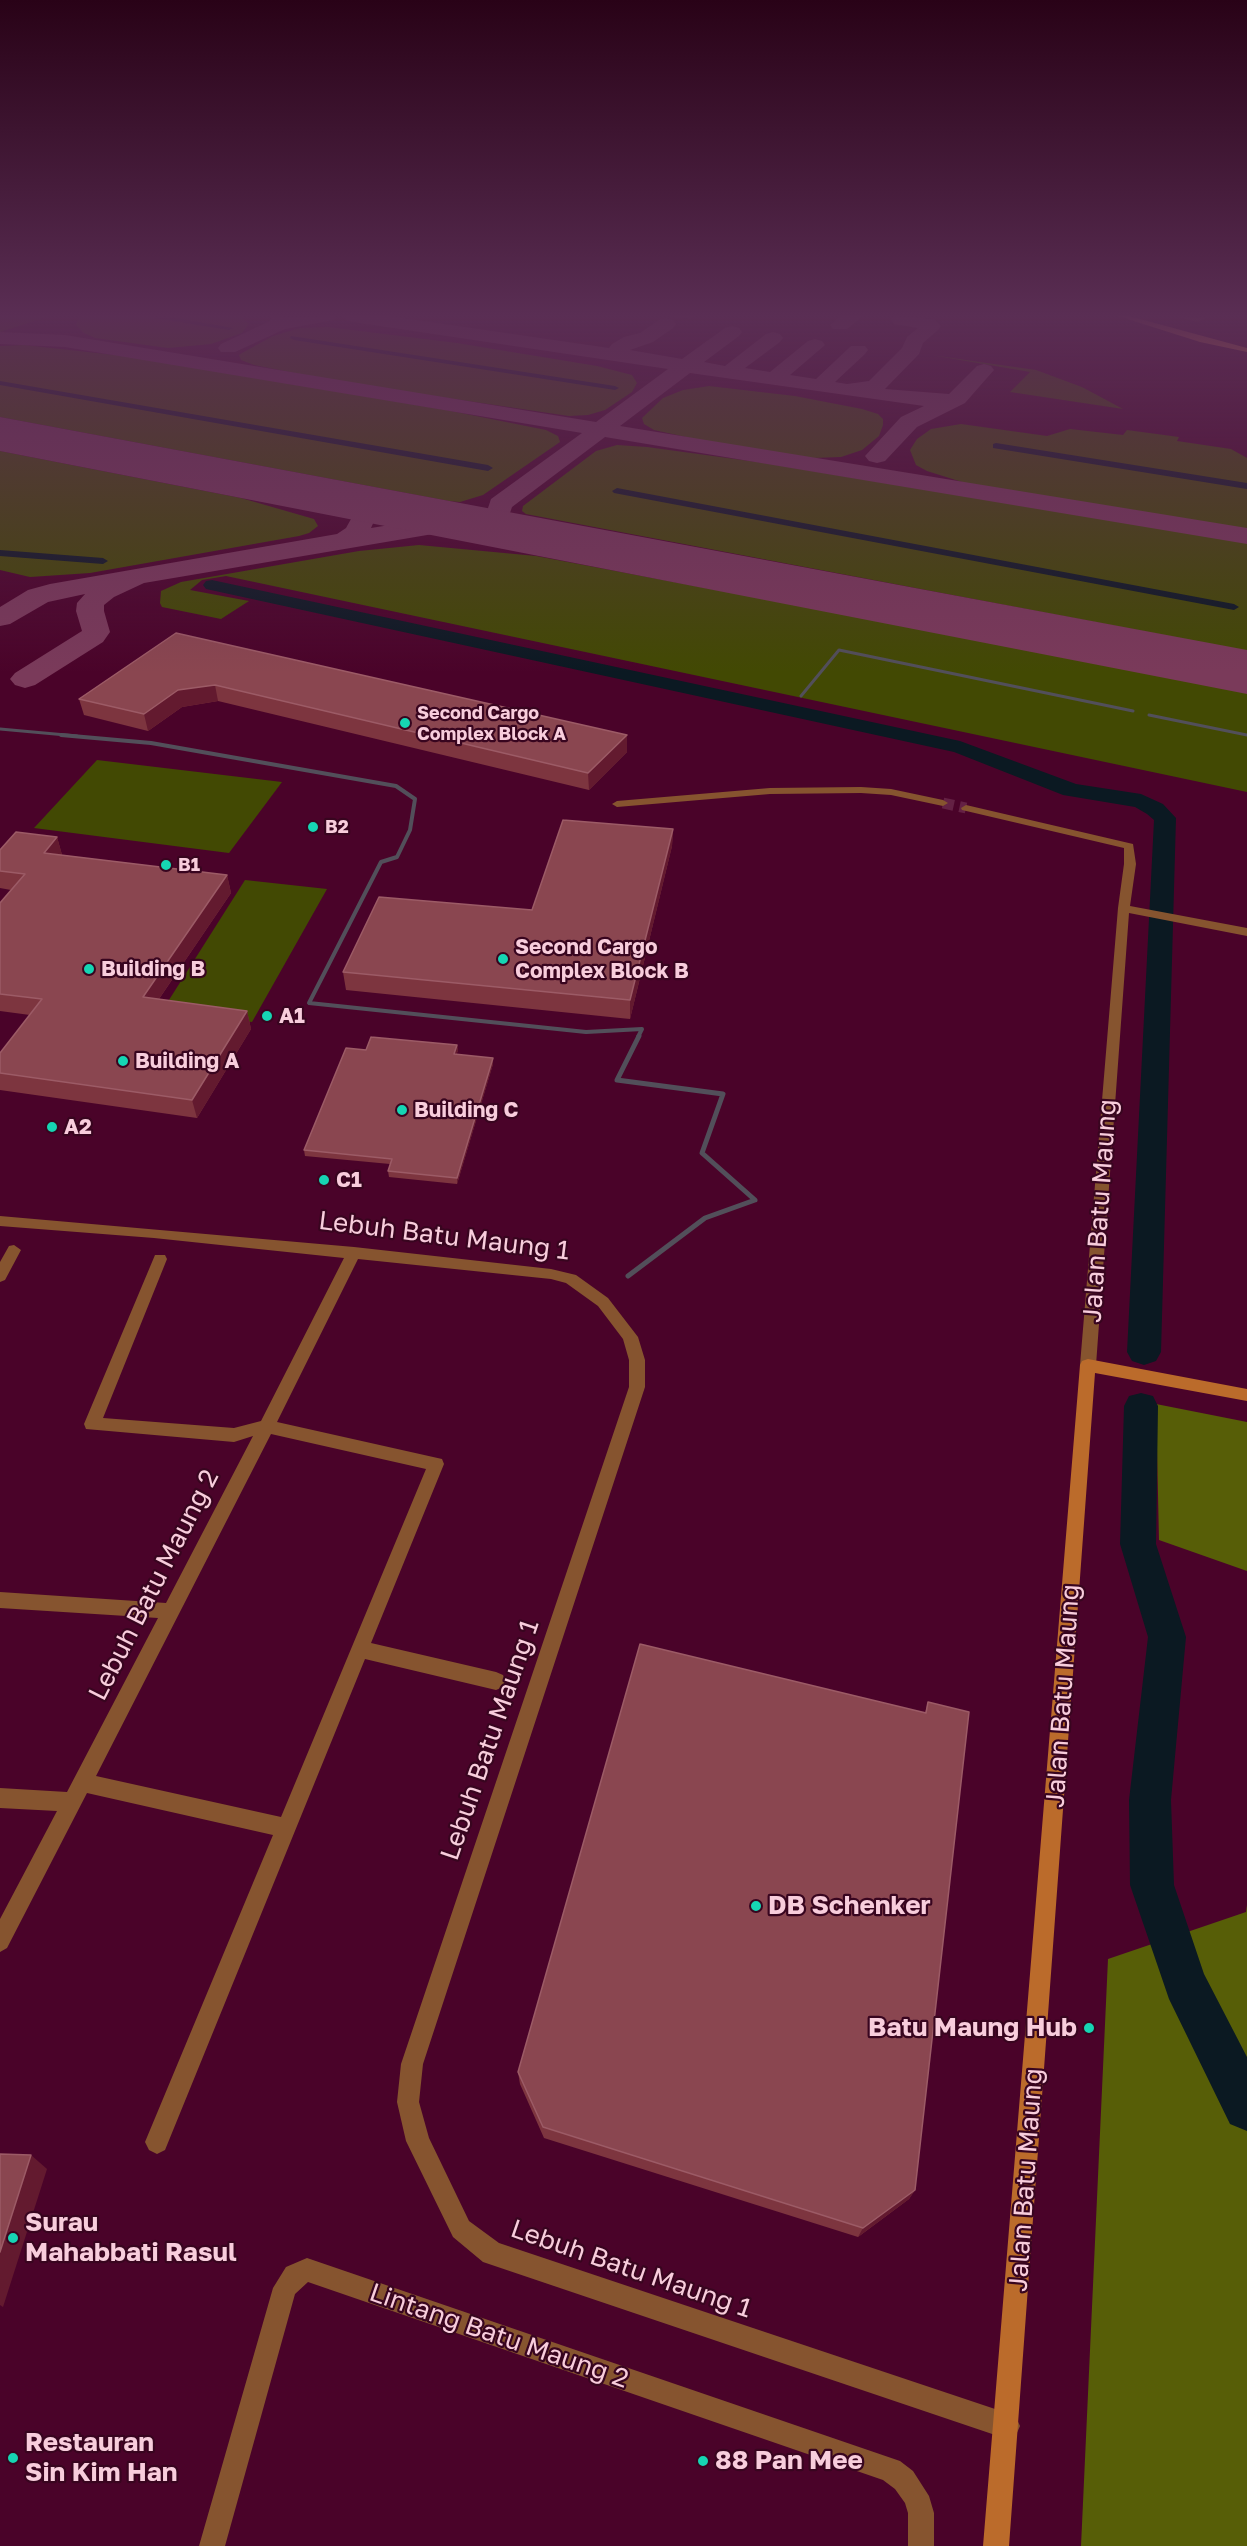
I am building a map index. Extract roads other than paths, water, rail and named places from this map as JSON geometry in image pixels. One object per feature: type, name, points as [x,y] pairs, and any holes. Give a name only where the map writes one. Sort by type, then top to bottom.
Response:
[{"type":"street","points":[[617,804],[770,792],[851,790],[891,792],[943,802]]},
{"type":"street","name":"Jalan Batu Maung","points":[[966,808],[1129,846],[1130,864],[1088,1365],[996,2546]]},
{"type":"street","points":[[1126,908],[1247,932]]},
{"type":"street","name":"Lebuh Batu Maung 1","points":[[0,1221],[135,1231],[354,1252],[551,1274],[571,1279],[603,1302],[630,1338],[637,1360],[637,1387],[629,1417],[412,2064],[408,2102],[418,2140],[461,2229],[492,2253],[1007,2426]]},
{"type":"street","points":[[0,1276],[14,1250]]},
{"type":"street","name":"Lebuh Batu Maung 2","points":[[0,1941],[267,1426],[354,1252]]},
{"type":"street","points":[[157,2142],[436,1464],[267,1426],[234,1435],[92,1425],[160,1259]]},
{"type":"street","points":[[1088,1365],[1247,1395]]},
{"type":"street","points":[[0,1600],[171,1611]]},
{"type":"street","points":[[360,1649],[496,1681]]},
{"type":"street","points":[[83,1783],[286,1828]]},
{"type":"street","points":[[0,1798],[73,1802]]},
{"type":"street","name":"Lintang Batu Maung 2","points":[[212,2546],[285,2288],[295,2276],[307,2270],[891,2470],[904,2480],[915,2496],[921,2513],[921,2546]]},
{"type":"waterway","points":[[297,435],[488,468]]},
{"type":"waterway","points":[[996,446],[1247,486]]},
{"type":"waterway","points":[[617,491],[1234,607]]},
{"type":"waterway","points":[[0,553],[103,561]]},
{"type":"waterway","points":[[212,585],[960,747],[1071,790],[1141,801],[1155,809],[1165,818],[1144,1352]]},
{"type":"waterway","points":[[801,696],[839,650],[1133,711]]},
{"type":"waterway","points":[[1149,715],[1247,735]]},
{"type":"waterway","points":[[0,729],[77,736]]},
{"type":"waterway","points":[[61,735],[151,743],[396,786],[415,799],[410,830],[397,857],[381,862],[309,1003],[586,1032],[642,1029],[638,1037]]},
{"type":"waterway","points":[[628,1276],[705,1218],[755,1200],[702,1153],[723,1094],[617,1080],[639,1036]]},
{"type":"waterway","points":[[1141,1406],[1138,1544],[1167,1637],[1150,1800],[1152,1885],[1185,1983],[1247,2107]]},
{"type":"tunnel","points":[[943,803],[966,808]]},
{"type":"place","name":"Second Cargo Complex Block A","points":[[405,723]]},
{"type":"place","name":"B2","points":[[313,827]]},
{"type":"place","name":"B1","points":[[166,865]]},
{"type":"place","name":"Second Cargo Complex Block B","points":[[503,959]]},
{"type":"place","name":"Building B","points":[[89,969]]},
{"type":"place","name":"A1","points":[[267,1016]]},
{"type":"place","name":"Building A","points":[[123,1061]]},
{"type":"place","name":"Building C","points":[[402,1110]]},
{"type":"place","name":"A2","points":[[52,1127]]},
{"type":"place","name":"C1","points":[[324,1180]]},
{"type":"place","name":"DB Schenker","points":[[756,1906]]},
{"type":"place","name":"Batu Maung Hub","points":[[1089,2028]]},
{"type":"place","name":"Surau Mahabbati Rasul","points":[[13,2238]]},
{"type":"place","name":"Restauran Sin Kim Han","points":[[13,2458]]},
{"type":"place","name":"88 Pan Mee","points":[[703,2461]]}]
